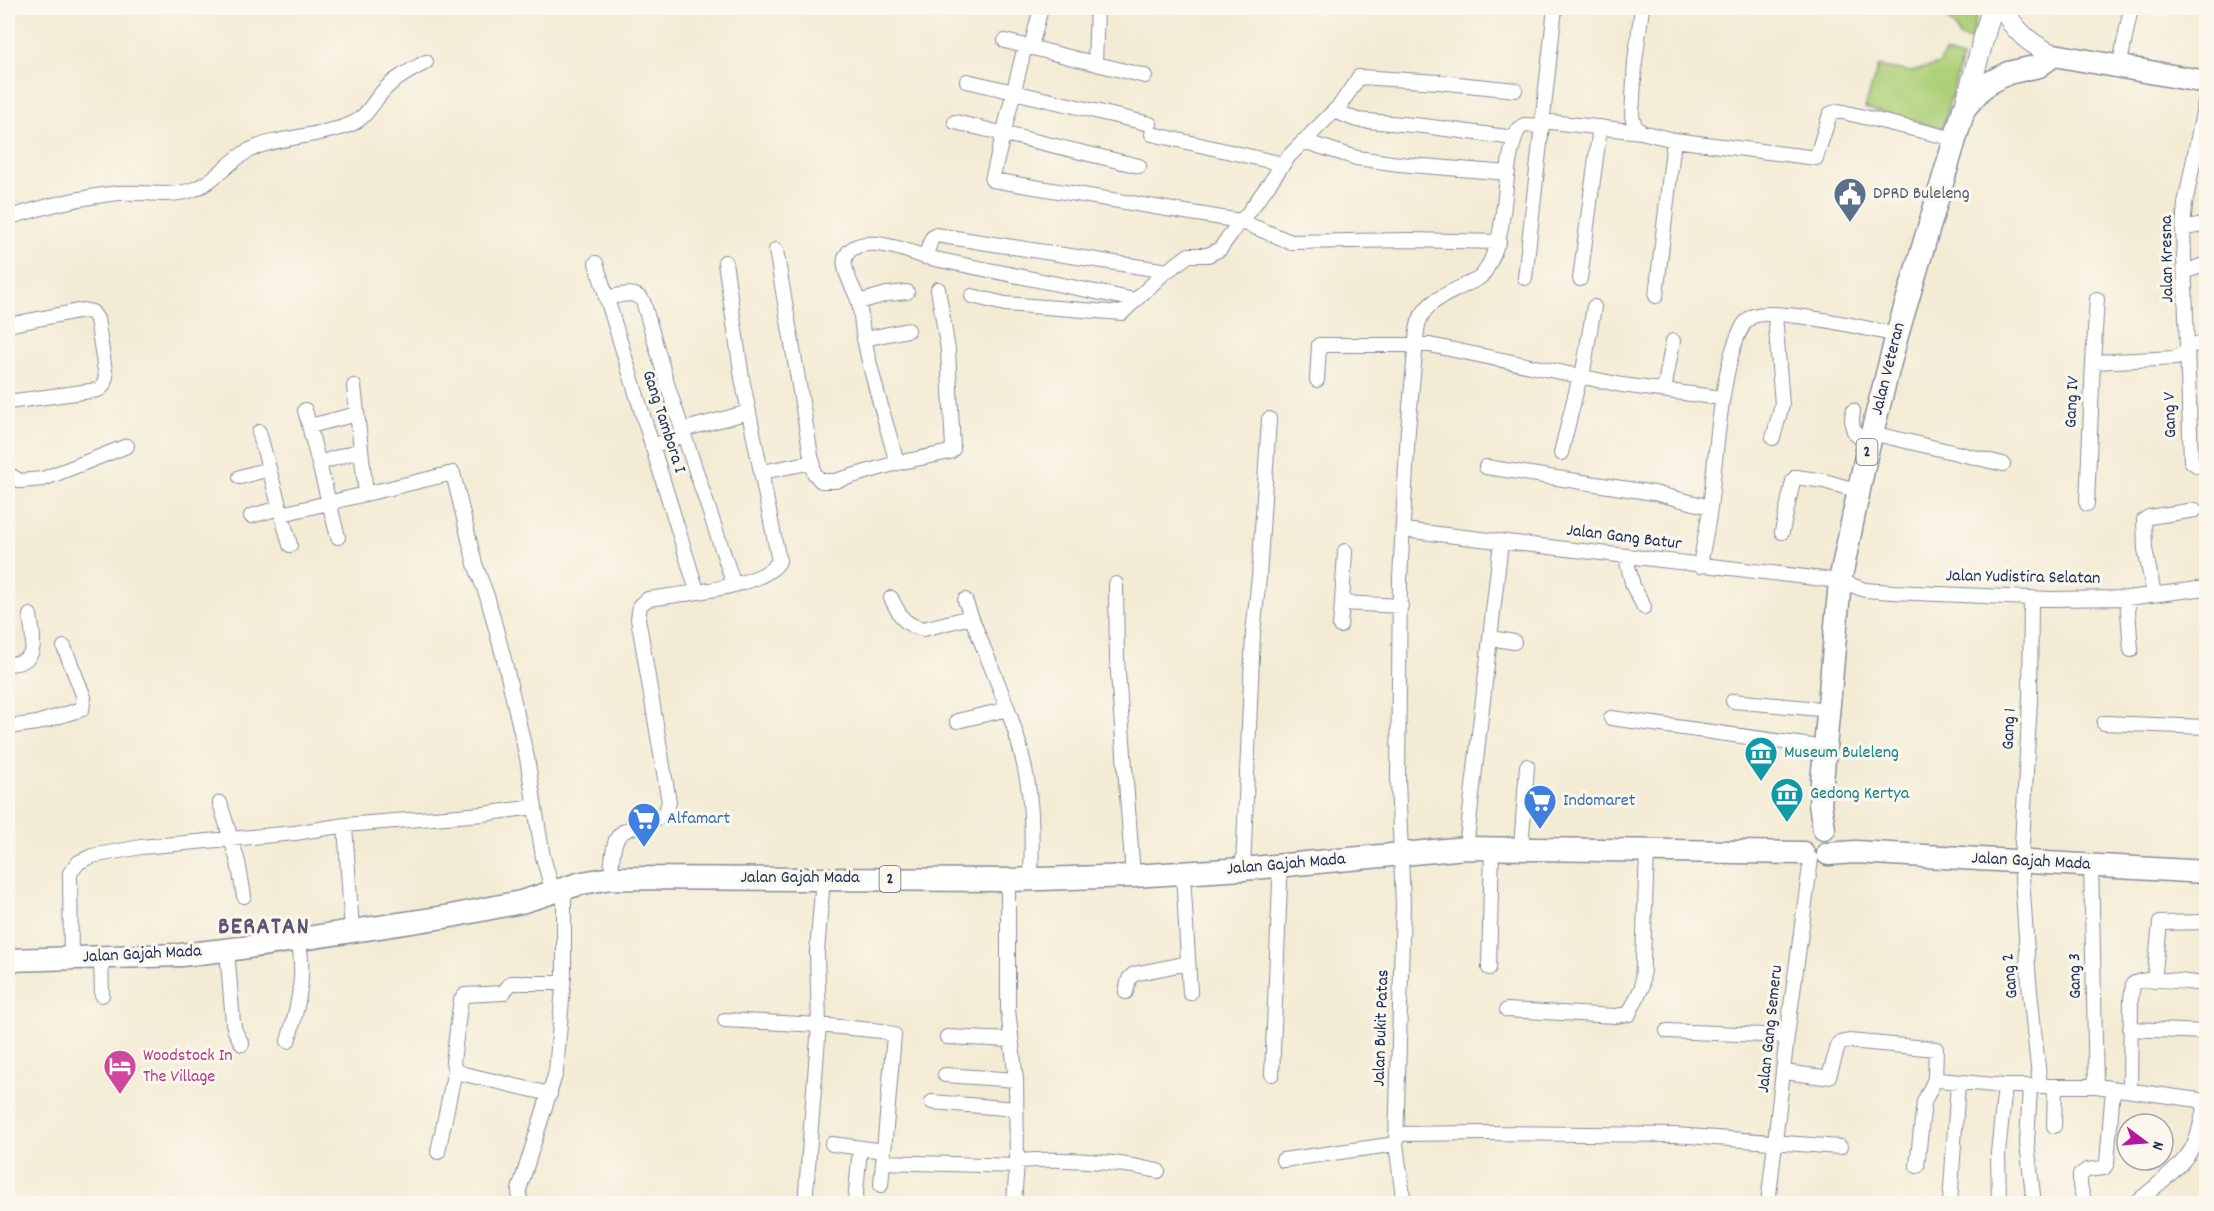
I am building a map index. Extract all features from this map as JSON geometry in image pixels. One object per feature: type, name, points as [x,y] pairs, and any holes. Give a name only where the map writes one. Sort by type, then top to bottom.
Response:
[{"type":"highway","points":[[2054,56],[2206,82]]},
{"type":"highway","name":"2","points":[[1964,110],[1981,89],[1991,82],[2008,73],[2039,66],[2054,56]]},
{"type":"highway","name":"Jalan Veteran","points":[[1816,843],[1827,748],[1840,581],[1870,438],[1897,335],[1964,110]]},
{"type":"highway","name":"Jalan Gajah Mada","points":[[8,960],[181,955],[227,950],[452,916],[521,902],[582,883],[610,878],[1008,880],[1183,874],[1466,848],[1779,851],[1816,843],[1855,852],[2206,872]]},
{"type":"main road","name":"Jalan Veteran","points":[[1964,110],[1992,8]]},
{"type":"main road","points":[[2004,8],[2015,27],[2039,49],[2054,56]]},
{"type":"street","points":[[1041,8],[1013,92],[992,180],[1240,221],[1291,242],[1409,240],[1499,242]]},
{"type":"street","points":[[1095,63],[1097,8]]},
{"type":"street","points":[[1525,278],[1555,8]]},
{"type":"street","points":[[1641,132],[1635,126],[1632,116],[1635,61],[1642,8]]},
{"type":"street","points":[[2119,68],[2131,8]]},
{"type":"street","points":[[1005,41],[1145,76]]},
{"type":"street","points":[[8,218],[69,200],[121,193],[177,193],[191,190],[204,185],[224,167],[260,146],[320,134],[360,120],[385,89],[426,62]]},
{"type":"street","points":[[972,296],[1005,304],[1122,313],[1189,255],[1208,255],[1220,249],[1283,164],[1334,111],[1357,79],[1363,76],[1515,90]]},
{"type":"street","points":[[967,81],[1283,164]]},
{"type":"street","name":"Jalan Kresna","points":[[2187,348],[2183,229],[2185,204],[2206,97]]},
{"type":"street","points":[[1334,111],[1357,120],[1514,138]]},
{"type":"street","points":[[1401,854],[1398,756],[1400,579],[1408,430],[1420,316],[1429,305],[1483,275],[1499,242],[1508,173],[1514,138],[1518,130],[1524,125],[1542,123],[1600,127],[1641,132],[1674,140],[1816,158],[1828,118],[1835,111],[1956,139]]},
{"type":"street","points":[[955,122],[1139,166]]},
{"type":"street","points":[[1580,279],[1600,127]]},
{"type":"street","points":[[1656,296],[1674,140]]},
{"type":"street","points":[[1303,141],[1357,158],[1399,164],[1508,173]]},
{"type":"street","points":[[2183,229],[2206,224]]},
{"type":"street","points":[[925,256],[932,238],[936,235],[1167,272]]},
{"type":"street","points":[[897,463],[864,339],[859,302],[845,267],[844,258],[848,251],[868,244],[898,247],[925,256],[1135,300]]},
{"type":"street","points":[[776,250],[814,473],[818,478],[827,482],[897,463],[950,452],[953,449],[948,350],[938,289]]},
{"type":"street","points":[[610,878],[613,846],[618,836],[628,828],[662,816],[667,812],[669,802],[641,635],[638,608],[641,602],[734,585],[764,574],[776,566],[779,561],[749,412],[725,262]]},
{"type":"street","name":"Gang Tambora I","points":[[596,263],[697,591]]},
{"type":"street","points":[[2185,272],[2206,264]]},
{"type":"street","points":[[859,302],[887,294],[907,292]]},
{"type":"street","points":[[606,298],[633,294],[643,301],[683,433],[734,585]]},
{"type":"street","points":[[2093,362],[2097,299]]},
{"type":"street","points":[[1561,453],[1581,376],[1594,307]]},
{"type":"street","points":[[8,325],[83,310],[92,312],[98,319],[106,377],[103,386],[98,390],[8,402]]},
{"type":"street","points":[[1700,566],[1710,507],[1722,398],[1740,327],[1756,315],[1775,315],[1897,335]]},
{"type":"street","points":[[1773,438],[1782,405],[1775,315]]},
{"type":"street","points":[[864,339],[908,330]]},
{"type":"street","points":[[1664,390],[1673,341]]},
{"type":"street","points":[[1317,380],[1320,345],[1416,344],[1451,349],[1622,385],[1722,398]]},
{"type":"street","points":[[2187,348],[2206,344]]},
{"type":"street","name":"Gang IV","points":[[2087,504],[2093,362],[2176,358],[2187,348]]},
{"type":"street","name":"Gang V","points":[[2187,348],[2192,461],[2194,464],[2206,466]]},
{"type":"street","points":[[354,386],[366,494]]},
{"type":"street","points":[[305,410],[338,537]]},
{"type":"street","points":[[1853,411],[1851,423],[1853,432],[1859,439],[1870,438],[2003,464]]},
{"type":"street","points":[[652,446],[683,433],[749,412]]},
{"type":"street","points":[[310,426],[357,414]]},
{"type":"street","points":[[1243,869],[1253,633],[1259,577],[1269,419]]},
{"type":"street","points":[[259,432],[290,545]]},
{"type":"street","points":[[8,474],[20,481],[43,479],[127,446]]},
{"type":"street","points":[[319,463],[361,450]]},
{"type":"street","points":[[762,472],[813,462]]},
{"type":"street","points":[[1486,467],[1654,493],[1710,507]]},
{"type":"street","points":[[240,477],[269,469]]},
{"type":"street","points":[[251,516],[330,503],[453,473],[475,564],[488,599],[505,663],[527,758],[533,807],[543,857],[559,890],[563,983],[556,1072],[519,1190],[518,1196],[524,1203]]},
{"type":"street","points":[[1782,532],[1793,481],[1796,477],[1824,481],[1859,491]]},
{"type":"street","points":[[2154,594],[2145,549],[2144,520],[2149,517],[2195,510]]},
{"type":"street","name":"Jalan Gang Batur","points":[[1404,530],[1626,558],[1840,581]]},
{"type":"street","points":[[1466,848],[1501,542]]},
{"type":"street","points":[[1340,626],[1345,551]]},
{"type":"street","points":[[1626,558],[1633,586],[1644,607]]},
{"type":"street","name":"Jalan Yudistira Selatan","points":[[1840,581],[1865,590],[2031,598],[2127,597],[2206,588]]},
{"type":"street","points":[[1116,584],[1117,658],[1133,876]]},
{"type":"street","points":[[2127,597],[2131,651]]},
{"type":"street","points":[[891,598],[902,620],[915,627],[922,628],[971,617]]},
{"type":"street","name":"Gang 1","points":[[2021,862],[2030,700],[2031,598]]},
{"type":"street","points":[[965,600],[1018,738],[1028,790],[1032,833],[1031,879]]},
{"type":"street","points":[[1342,603],[1401,606]]},
{"type":"street","points":[[8,664],[19,663],[30,656],[33,645],[30,615]]},
{"type":"street","points":[[1491,638],[1514,642]]},
{"type":"street","points":[[8,727],[37,723],[82,709],[84,697],[64,647]]},
{"type":"street","points":[[1733,701],[1830,710]]},
{"type":"street","points":[[957,721],[1008,709]]},
{"type":"street","points":[[1611,718],[1827,748]]},
{"type":"street","points":[[2104,723],[2206,728]]},
{"type":"street","points":[[1521,848],[1527,766]]},
{"type":"street","points":[[220,803],[238,862],[244,896]]},
{"type":"street","points":[[71,959],[69,879],[73,867],[92,856],[125,850],[295,833],[345,825],[461,817],[533,807]]},
{"type":"street","points":[[345,825],[352,931]]},
{"type":"street","name":"Jalan Gang Semeru","points":[[1768,1203],[1787,1036],[1816,843]]},
{"type":"street","points":[[1489,968],[1492,848]]},
{"type":"street","points":[[1506,1010],[1615,1016],[1629,1014],[1642,987],[1647,851]]},
{"type":"street","name":"Jalan Bukit Patas","points":[[1401,854],[1402,973],[1396,1139],[1404,1203]]},
{"type":"street","name":"Gang 2","points":[[2021,862],[2035,1086],[2027,1143],[2034,1203]]},
{"type":"street","name":"Gang 3","points":[[2091,865],[2096,1086]]},
{"type":"street","points":[[1272,1074],[1280,884],[1278,866]]},
{"type":"street","points":[[1183,874],[1190,993]]},
{"type":"street","points":[[805,1203],[819,1025],[817,952],[823,878]]},
{"type":"street","points":[[1008,880],[1007,998],[1016,1080],[1017,1163],[1014,1203]]},
{"type":"street","points":[[2154,981],[2160,923],[2206,922]]},
{"type":"street","points":[[288,1041],[298,1004],[302,973],[298,939]]},
{"type":"street","points":[[227,950],[233,1023],[242,1044]]},
{"type":"street","points":[[101,958],[102,995]]},
{"type":"street","points":[[1126,992],[1128,979],[1134,974],[1188,963]]},
{"type":"street","points":[[2130,1090],[2131,990],[2133,984],[2137,981],[2154,981],[2206,984]]},
{"type":"street","points":[[438,1152],[455,1070],[453,1062],[460,1006],[465,995],[503,993],[511,983],[563,983]]},
{"type":"street","points":[[725,1020],[819,1025],[882,1031],[894,1035],[881,1185]]},
{"type":"street","points":[[2130,1029],[2206,1032]]},
{"type":"street","points":[[1667,1030],[1787,1036]]},
{"type":"street","points":[[947,1037],[1011,1040]]},
{"type":"street","points":[[1784,1072],[1829,1076],[1839,1043],[1849,1041],[1936,1049],[1935,1079],[1924,1102],[1917,1166]]},
{"type":"street","points":[[455,1070],[550,1095]]},
{"type":"street","points":[[945,1075],[1016,1080]]},
{"type":"street","points":[[1935,1079],[2005,1086],[2096,1086],[2206,1100],[2188,1155],[2135,1203]]},
{"type":"street","points":[[1950,1203],[1958,1082]]},
{"type":"street","points":[[2000,1203],[1998,1154],[2005,1086]]},
{"type":"street","points":[[2054,1126],[2055,1086]]},
{"type":"street","points":[[2085,1203],[2080,1186],[2080,1175],[2087,1170],[2104,1168],[2107,1163],[2113,1088]]},
{"type":"street","points":[[932,1102],[1016,1109]]},
{"type":"street","points":[[1283,1160],[1396,1139],[1483,1132],[1675,1135],[1840,1147]]},
{"type":"street","points":[[832,1144],[861,1148],[883,1156],[1017,1163],[1071,1159],[1101,1160],[1158,1171]]},
{"type":"street","points":[[855,1203],[861,1148]]},
{"type":"green space","points":[[1938,8],[1979,8],[1970,40],[1959,37],[1955,27]]},
{"type":"green space","points":[[1945,53],[1962,58],[1942,129],[1865,108],[1878,66],[1911,72],[1939,64]]},
{"type":"place","name":"DPRD Buleleng","points":[[1850,223]]},
{"type":"place","name":"Museum Buleleng","points":[[1761,782]]},
{"type":"place","name":"Gedong Kertya","points":[[1787,823]]},
{"type":"place","name":"Indomaret","points":[[1540,830]]},
{"type":"place","name":"Alfamart","points":[[644,848]]},
{"type":"place","name":"Woodstock In The Village","points":[[120,1095]]},
{"type":"district","name":"BERATAN","points":[[264,928]]}]
